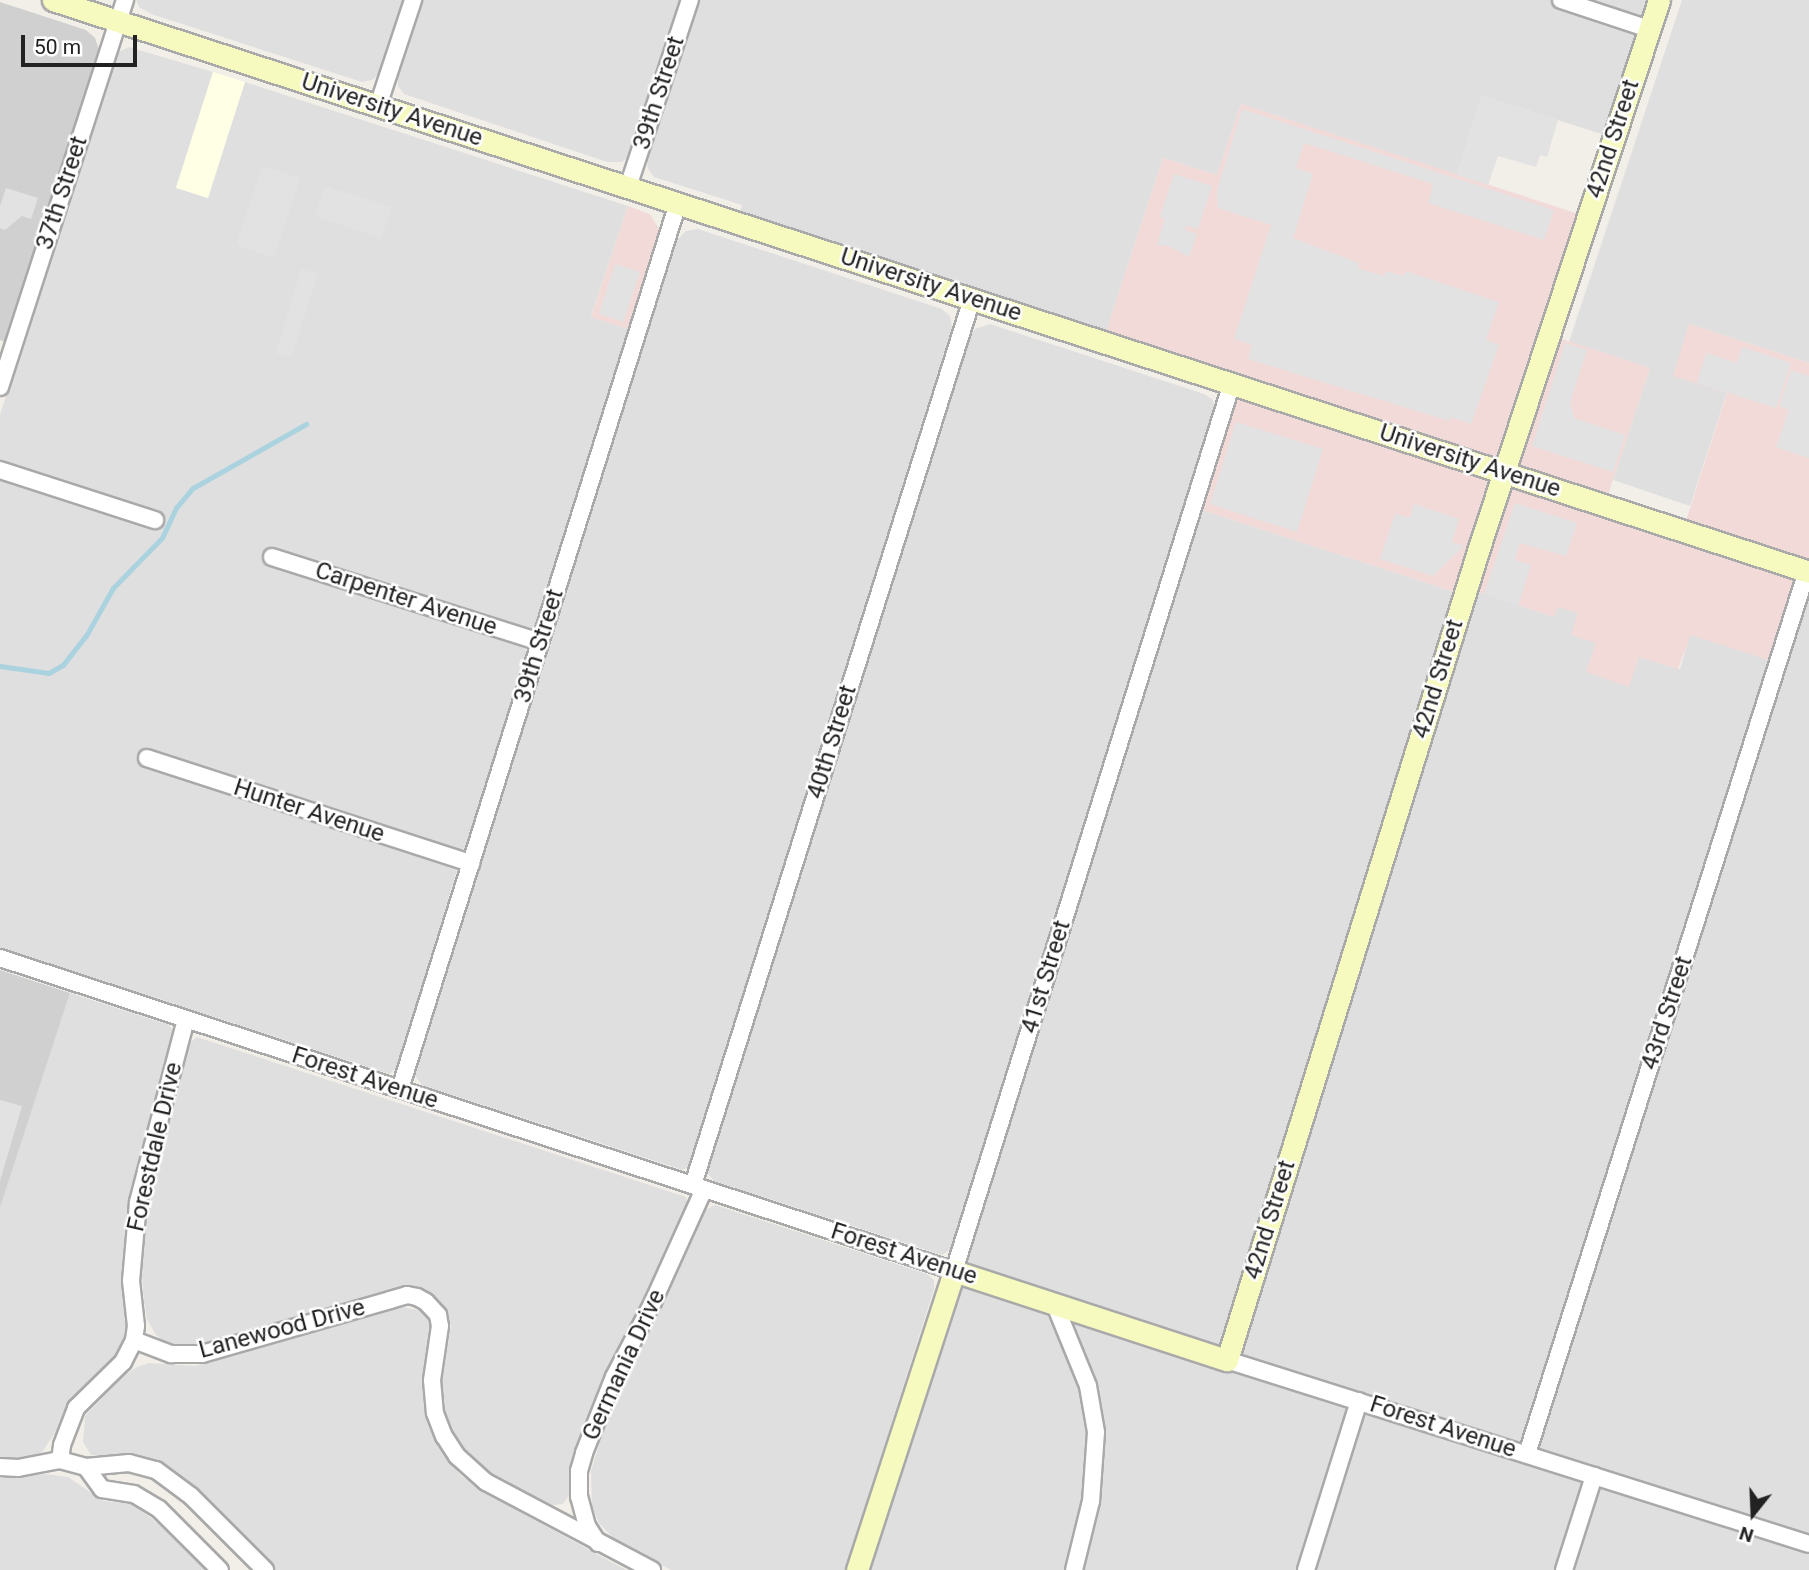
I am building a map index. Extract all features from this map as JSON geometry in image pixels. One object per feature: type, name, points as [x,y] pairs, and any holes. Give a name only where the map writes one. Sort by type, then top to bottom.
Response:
[{"type":"street","name":"University Avenue","points":[[53,0],[1808,572]]},
{"type":"street","name":"37th Street","points":[[0,387],[124,0]]},
{"type":"street","points":[[378,106],[413,0]]},
{"type":"street","name":"39th Street","points":[[628,187],[690,0]]},
{"type":"street","points":[[1561,0],[1649,29]]},
{"type":"street","name":"42nd Street","points":[[1227,1360],[1504,472],[1659,0]]},
{"type":"street","name":"39th Street","points":[[400,1089],[678,203]]},
{"type":"street","name":"40th Street","points":[[698,1187],[972,299]]},
{"type":"street","name":"41st Street","points":[[857,1570],[954,1271],[1232,383]]},
{"type":"street","points":[[0,470],[155,520]]},
{"type":"street","name":"Carpenter Avenue","points":[[272,557],[540,642]]},
{"type":"street","name":"43rd Street","points":[[1527,1454],[1808,572]]},
{"type":"street","name":"Hunter Avenue","points":[[147,758],[471,863]]},
{"type":"street","name":"Forest Avenue","points":[[0,958],[1227,1360],[1809,1544]]},
{"type":"street","name":"Forestdale Drive","points":[[134,1340],[136,1326],[131,1281],[138,1202],[186,1019]]},
{"type":"street","name":"Germania Drive","points":[[599,1544],[587,1526],[579,1497],[579,1471],[614,1377],[653,1302],[698,1187]]},
{"type":"street","name":"Lanewood Drive","points":[[134,1340],[171,1354],[202,1354],[407,1295],[417,1297],[438,1315],[440,1336],[432,1380],[435,1413],[457,1456],[486,1482],[599,1544]]},
{"type":"street","points":[[1055,1304],[1088,1387],[1096,1432],[1091,1501],[1074,1570]]},
{"type":"street","points":[[60,1460],[62,1446],[76,1408],[123,1362],[134,1340]]},
{"type":"street","points":[[1306,1570],[1359,1401]]},
{"type":"street","points":[[0,1467],[18,1468],[60,1460],[86,1467],[128,1463],[156,1470],[191,1496],[265,1570]]},
{"type":"street","points":[[86,1467],[102,1489],[134,1494],[159,1509],[220,1570]]},
{"type":"street","points":[[1564,1570],[1594,1475]]},
{"type":"street","points":[[599,1544],[652,1570]]},
{"type":"shaded area","points":[[136,0],[404,0],[380,73],[372,80],[362,82],[151,14],[139,7]]},
{"type":"shaded area","points":[[423,0],[681,0],[632,154],[622,162],[607,162],[404,94],[398,86],[398,75]]},
{"type":"shaded area","points":[[700,0],[1659,0],[1614,138],[1482,96],[1457,175],[1241,104],[1217,175],[1163,158],[1103,341],[737,222],[742,205],[654,177],[648,169],[647,159]]},
{"type":"shaded area","points":[[1682,0],[1809,0],[1809,363],[1689,324],[1727,392],[1690,506],[1613,480],[1650,368],[1569,342]]},
{"type":"shaded area","points":[[0,2],[86,30],[95,38],[99,50],[5,342],[0,340]]},
{"type":"shaded area","points":[[129,47],[213,72],[176,187],[207,198],[245,82],[628,206],[591,316],[628,329],[536,626],[530,630],[457,624],[525,648],[527,654],[466,848],[458,850],[150,750],[145,767],[457,870],[397,1068],[389,1074],[0,947],[0,480],[152,528],[157,512],[0,461],[0,415],[114,58],[118,52]]},
{"type":"shaded area","points":[[213,72],[245,82],[208,198],[176,188]]},
{"type":"shaded area","points":[[1482,96],[1558,120],[1547,157],[1540,155],[1536,167],[1498,156],[1488,185],[1457,175]]},
{"type":"shaded area","points":[[1241,104],[1588,217],[1550,335],[1650,368],[1605,504],[1683,530],[1727,393],[1673,376],[1689,324],[1809,363],[1809,572],[1778,663],[1691,635],[1678,669],[1639,657],[1629,687],[1586,672],[1596,643],[1571,635],[1578,613],[1558,607],[1554,617],[1467,588],[1464,595],[1193,507],[1232,383],[1103,341],[1163,158],[1217,175]]},
{"type":"shaded area","points":[[1242,109],[1554,210],[1544,240],[1428,203],[1433,184],[1304,143],[1296,168],[1313,174],[1293,238],[1359,263],[1358,268],[1384,276],[1386,271],[1404,276],[1406,271],[1499,302],[1486,340],[1499,345],[1471,424],[1451,417],[1449,421],[1248,359],[1252,345],[1234,339],[1271,225],[1218,208],[1217,190]]},
{"type":"shaded area","points":[[262,166],[300,178],[274,258],[236,245]]},
{"type":"shaded area","points":[[1174,174],[1212,186],[1198,229],[1186,226],[1185,230],[1197,234],[1189,257],[1168,246],[1157,245],[1165,219],[1160,217]]},
{"type":"shaded area","points":[[325,186],[392,207],[381,238],[315,216]]},
{"type":"shaded area","points":[[6,188],[38,198],[31,219],[22,216],[5,230],[0,228],[0,206]]},
{"type":"shaded area","points":[[628,206],[650,214],[659,229],[628,329],[591,317]]},
{"type":"shaded area","points":[[698,229],[942,309],[950,316],[952,327],[689,1166],[683,1170],[422,1085],[415,1076],[677,240],[686,231]]},
{"type":"shaded area","points":[[615,264],[640,272],[623,322],[599,314]]},
{"type":"shaded area","points":[[301,269],[318,274],[291,358],[276,353]]},
{"type":"shaded area","points":[[990,324],[1204,394],[1212,399],[1216,411],[953,1247],[942,1255],[714,1181],[707,1173],[969,338],[975,329]]},
{"type":"shaded area","points":[[1565,343],[1587,350],[1570,402],[1574,418],[1625,435],[1613,472],[1532,446]]},
{"type":"shaded area","points":[[1742,347],[1791,363],[1776,408],[1697,383],[1706,353],[1737,363]]},
{"type":"shaded area","points":[[1791,370],[1809,376],[1809,458],[1776,447],[1789,410],[1779,406]]},
{"type":"shaded area","points":[[1236,422],[1323,449],[1297,532],[1210,504]]},
{"type":"shaded area","points":[[1515,503],[1577,523],[1566,556],[1520,543],[1515,560],[1531,565],[1518,606],[1484,594]]},
{"type":"shaded area","points":[[1414,504],[1459,519],[1452,542],[1464,546],[1433,576],[1380,559],[1395,514],[1410,518]]},
{"type":"shaded area","points":[[1193,507],[1464,595],[1467,588],[1554,617],[1557,606],[1578,613],[1628,687],[1639,656],[1680,669],[1690,635],[1809,572],[1809,1570],[857,1570]]},
{"type":"shaded area","points":[[0,970],[70,993],[0,1208]]},
{"type":"shaded area","points":[[70,993],[169,1025],[175,1034],[128,1222],[125,1278],[130,1325],[124,1350],[72,1407],[42,1452],[23,1459],[0,1459],[0,1208]]},
{"type":"shaded area","points":[[197,1037],[686,1197],[688,1205],[671,1246],[590,1412],[579,1445],[572,1491],[563,1504],[545,1506],[491,1475],[472,1460],[457,1441],[442,1404],[441,1386],[451,1326],[442,1306],[424,1292],[187,1349],[168,1345],[156,1335],[147,1319],[144,1301],[141,1263],[144,1225],[179,1079],[191,1042]]},
{"type":"shaded area","points":[[0,1100],[22,1106],[0,1181]]},
{"type":"shaded area","points":[[715,1205],[927,1274],[934,1280],[934,1289],[845,1570],[671,1570],[614,1539],[599,1523],[592,1507],[591,1471],[611,1405],[657,1318],[705,1210]]},
{"type":"shaded area","points":[[403,1307],[421,1311],[433,1324],[431,1345],[424,1369],[424,1402],[435,1441],[461,1476],[491,1496],[626,1570],[272,1570],[189,1486],[118,1457],[91,1455],[83,1442],[85,1416],[122,1377],[137,1367],[149,1363],[195,1366]]},
{"type":"shaded area","points":[[47,1474],[68,1477],[103,1501],[132,1504],[172,1534],[210,1570],[0,1570],[0,1478]]},
{"type":"waterway","points":[[0,666],[49,673],[63,665],[86,636],[113,588],[162,538],[176,508],[193,488],[306,424]]}]
